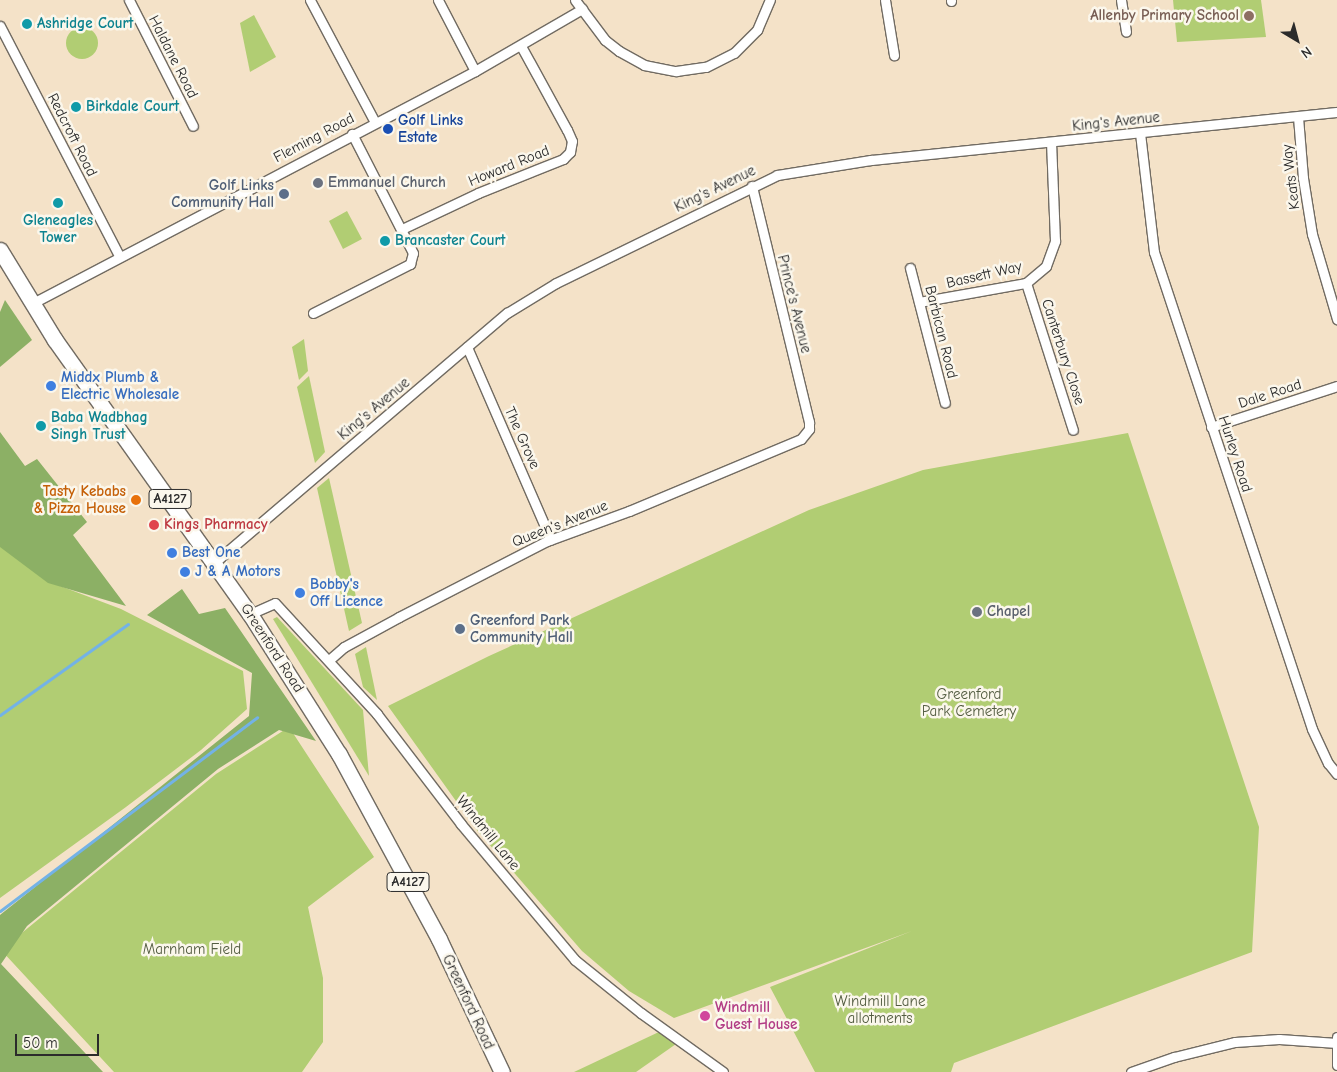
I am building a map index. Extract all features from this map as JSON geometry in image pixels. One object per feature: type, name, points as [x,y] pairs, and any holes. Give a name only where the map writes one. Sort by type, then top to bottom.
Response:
[{"type":"main road","name":"Greenford Road","points":[[0,250],[31,304],[215,562],[339,754],[439,939],[502,1072]]},
{"type":"street","name":"Haldane Road","points":[[129,0],[192,126]]},
{"type":"street","points":[[310,0],[375,122]]},
{"type":"street","points":[[438,0],[475,72]]},
{"type":"street","points":[[575,0],[605,40],[627,56],[654,68],[685,71],[717,63],[744,45],[760,25],[770,0]]},
{"type":"street","points":[[885,0],[894,55]]},
{"type":"street","points":[[1122,0],[1126,32]]},
{"type":"street","name":"Fleming Road","points":[[31,304],[118,256],[475,72],[582,10]]},
{"type":"street","name":"Redcroft Road","points":[[0,26],[118,256]]},
{"type":"street","name":"Howard Road","points":[[402,229],[478,193],[563,160],[570,152],[569,136],[521,46]]},
{"type":"street","name":"King's Avenue","points":[[215,562],[507,313],[556,283],[752,186],[791,171],[827,166],[1337,112]]},
{"type":"street","name":"Keats Way","points":[[1298,117],[1303,178],[1312,234],[1337,319]]},
{"type":"street","name":"Hurley Road","points":[[1140,133],[1154,252],[1312,729],[1328,763],[1337,774]]},
{"type":"street","points":[[313,313],[410,264],[414,253],[352,134]]},
{"type":"street","name":"Bassett Way","points":[[920,302],[1026,283],[1046,266],[1055,241],[1051,143]]},
{"type":"street","name":"Prince's Avenue","points":[[752,186],[805,400],[809,429]]},
{"type":"street","name":"Barbican Road","points":[[910,268],[945,403]]},
{"type":"street","name":"Canterbury Close","points":[[1026,283],[1073,430]]},
{"type":"street","name":"The Grove","points":[[467,347],[551,540]]},
{"type":"street","name":"Dale Road","points":[[1211,427],[1337,386]]},
{"type":"street","name":"Queen's Avenue","points":[[329,660],[344,647],[399,617],[551,540],[792,444],[809,429]]},
{"type":"street","name":"Windmill Lane","points":[[250,614],[276,603],[377,714],[461,824],[575,960],[642,1014],[723,1072]]},
{"type":"street","points":[[1131,1072],[1174,1057],[1235,1042],[1278,1039],[1337,1041],[1337,1065]]},
{"type":"green space","points":[[1173,0],[1261,0],[1266,37],[1177,42]]},
{"type":"green space","points":[[254,15],[276,57],[250,72],[240,23]]},
{"type":"green space","points":[[82,27],[88,28],[93,32],[97,37],[97,49],[93,54],[88,58],[82,59],[76,58],[71,54],[67,49],[66,43],[67,37],[71,32],[76,28]]},
{"type":"green space","points":[[347,211],[362,239],[343,249],[329,221]]},
{"type":"green space","points":[[5,300],[32,340],[0,367],[0,312]]},
{"type":"green space","points":[[304,339],[308,371],[299,380],[292,347]]},
{"type":"green space","points":[[309,376],[325,452],[315,463],[297,387]]},
{"type":"green space","points":[[0,432],[25,466],[37,459],[87,522],[73,535],[126,606],[48,583],[0,547]]},
{"type":"green space","name":"Greenford Park Cemetery","points":[[1128,433],[1259,827],[1252,952],[954,1063],[951,1072],[815,1072],[770,987],[912,931],[674,1018],[629,991],[582,951],[476,829],[388,706],[489,656],[809,510],[923,470]]},
{"type":"green space","points":[[329,478],[362,623],[349,631],[317,488]]},
{"type":"green space","points":[[0,545],[47,581],[121,609],[243,671],[247,709],[201,750],[0,898]]},
{"type":"green space","points":[[182,589],[199,614],[225,608],[316,741],[279,730],[218,769],[27,926],[1,964],[103,1072],[0,1072],[0,915],[249,716],[252,673],[147,615]]},
{"type":"green space","points":[[277,617],[363,710],[369,776],[273,619]]},
{"type":"green space","points":[[366,647],[377,700],[363,687],[355,654]]},
{"type":"green space","name":"Marnham Field","points":[[289,727],[374,857],[308,907],[323,978],[323,1042],[302,1072],[114,1072],[1,950],[216,774]]},
{"type":"green space","points":[[661,1031],[676,1044],[636,1072],[574,1072]]},
{"type":"waterway","points":[[0,715],[128,624]]},
{"type":"waterway","points":[[0,911],[257,717]]},
{"type":"place","name":"Allenby Primary School","points":[[1249,16]]},
{"type":"place","name":"Ashridge Court","points":[[27,24]]},
{"type":"place","name":"Birkdale Court","points":[[76,107]]},
{"type":"place","name":"Golf Links Estate","points":[[388,129]]},
{"type":"place","name":"Emmanuel Church","points":[[318,183]]},
{"type":"place","name":"Golf Links Community Hall","points":[[284,194]]},
{"type":"place","name":"Gleneagles Tower","points":[[58,203]]},
{"type":"place","name":"Brancaster Court","points":[[385,241]]},
{"type":"place","name":"Middx Plumb & Electric Wholesale","points":[[51,386]]},
{"type":"place","name":"Baba Wadbhag Singh Trust","points":[[41,426]]},
{"type":"place","name":"Tasty Kebabs & Pizza House","points":[[136,500]]},
{"type":"place","name":"Kings Pharmacy","points":[[154,525]]},
{"type":"place","name":"Best One","points":[[172,553]]},
{"type":"place","name":"J & A Motors","points":[[185,572]]},
{"type":"place","name":"Bobby's Off Licence","points":[[300,593]]},
{"type":"place","name":"Chapel","points":[[977,612]]},
{"type":"place","name":"Greenford Park Community Hall","points":[[460,629]]},
{"type":"place","name":"Windmill Guest House","points":[[705,1016]]},
{"type":"park label","name":"Windmill Lane allotments","points":[[880,1010]]}]
